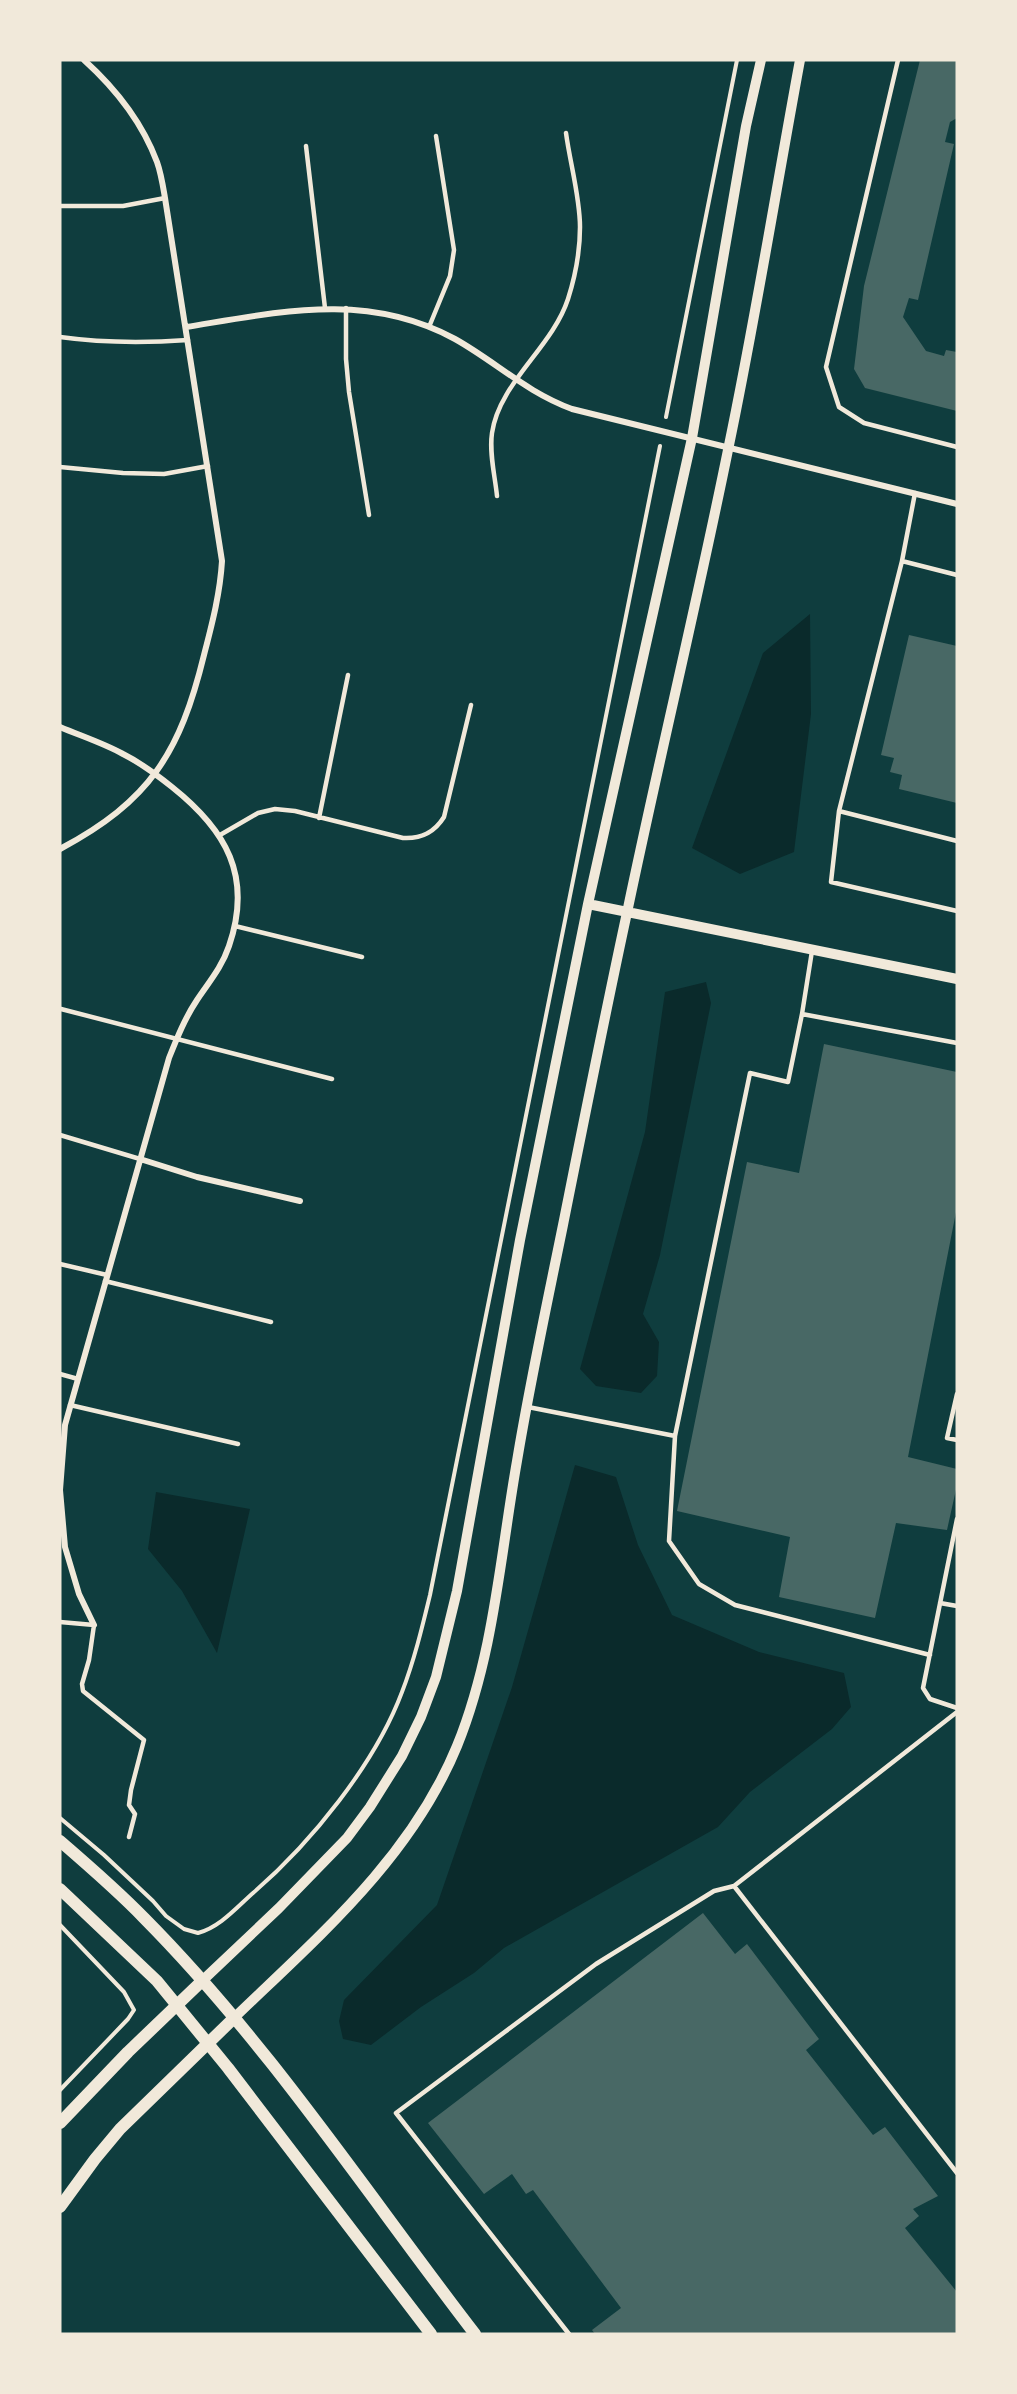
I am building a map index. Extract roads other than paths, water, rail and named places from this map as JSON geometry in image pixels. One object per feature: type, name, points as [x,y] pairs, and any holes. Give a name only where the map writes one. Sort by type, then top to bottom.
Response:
[{"type":"main road","points":[[60,1841],[143,1916],[234,2018],[274,2066],[475,2334]]},
{"type":"main road","points":[[60,1889],[153,1977],[209,2044],[431,2334]]},
{"type":"main road","points":[[60,2123],[202,1980]]},
{"type":"main road","points":[[60,2207],[89,2166],[120,2129],[234,2018]]},
{"type":"street","points":[[60,849],[97,828],[121,810],[156,774],[187,716],[195,694],[220,593],[222,561],[165,198],[157,162],[126,105],[101,75],[84,60]]},
{"type":"street","points":[[202,1980],[294,1893],[347,1838],[402,1756],[421,1717],[436,1677],[457,1591],[520,1240],[588,904],[692,438],[746,126],[761,60]]},
{"type":"street","points":[[234,2018],[344,1912],[382,1869],[415,1825],[456,1748],[471,1705],[493,1617],[517,1457],[535,1360],[627,913],[729,448],[800,60]]},
{"type":"street","points":[[186,327],[296,310],[325,308],[346,308],[404,317],[453,338],[532,392],[572,409],[957,504]]},
{"type":"street","points":[[60,727],[123,754],[156,774],[206,816],[230,853],[237,903],[235,926],[221,966],[192,1008],[169,1058],[65,1425],[60,1490],[65,1547],[69,1565],[94,1625]]},
{"type":"street","points":[[588,904],[813,948],[957,980]]},
{"type":"street","points":[[140,1159],[197,1178],[300,1201]]},
{"type":"lane","points":[[898,60],[826,367],[839,407],[864,423],[957,447]]},
{"type":"lane","points":[[497,496],[491,434],[496,416],[558,321],[567,301],[575,268],[580,225],[566,133]]},
{"type":"lane","points":[[429,327],[450,276],[454,250],[436,136]]},
{"type":"lane","points":[[306,146],[325,308]]},
{"type":"lane","points":[[60,206],[123,206],[165,198]]},
{"type":"lane","points":[[346,308],[346,359],[349,392],[369,515]]},
{"type":"lane","points":[[60,337],[144,343],[188,340]]},
{"type":"lane","points":[[60,467],[164,474],[208,466]]},
{"type":"lane","points":[[915,493],[902,561],[839,811],[831,882],[957,911]]},
{"type":"lane","points":[[902,561],[957,575]]},
{"type":"lane","points":[[319,818],[348,675]]},
{"type":"lane","points":[[220,835],[265,810],[295,811],[403,838],[420,837],[435,829],[444,817],[471,705]]},
{"type":"lane","points":[[839,811],[957,841]]},
{"type":"lane","points":[[235,926],[363,957]]},
{"type":"lane","points":[[813,948],[788,1082],[750,1073],[675,1436],[669,1541],[699,1584],[735,1605],[930,1655]]},
{"type":"lane","points":[[61,1009],[332,1079]]},
{"type":"lane","points":[[802,1014],[957,1043]]},
{"type":"lane","points":[[60,1135],[140,1159]]},
{"type":"lane","points":[[60,1264],[271,1322]]},
{"type":"lane","points":[[60,1374],[78,1379]]},
{"type":"lane","points":[[957,1394],[947,1438],[957,1440]]},
{"type":"lane","points":[[70,1406],[238,1444]]},
{"type":"lane","points":[[528,1407],[675,1436]]},
{"type":"lane","points":[[569,2334],[396,2113],[596,1964],[714,1891],[734,1887],[957,1710],[930,1699],[923,1688],[957,1519]]},
{"type":"lane","points":[[951,1550],[957,1551]]},
{"type":"lane","points":[[940,1603],[957,1606]]},
{"type":"lane","points":[[60,1622],[94,1625],[89,1660],[82,1684],[83,1691],[144,1740],[131,1790],[129,1805],[135,1814],[129,1837]]},
{"type":"lane","points":[[734,1887],[957,2173]]},
{"type":"water","points":[[810,614],[811,714],[794,852],[740,874],[692,848],[763,653]]},
{"type":"water","points":[[706,982],[711,1003],[660,1255],[643,1314],[659,1342],[657,1376],[641,1393],[596,1386],[580,1369],[645,1132],[665,992]]},
{"type":"water","points":[[575,1465],[616,1477],[638,1545],[672,1615],[759,1652],[844,1673],[851,1707],[832,1729],[750,1792],[718,1827],[504,1948],[474,1973],[421,2007],[371,2045],[343,2039],[339,2021],[344,2000],[437,1905],[512,1687]]},
{"type":"water","points":[[156,1492],[250,1509],[217,1653],[182,1591],[148,1549]]}]
